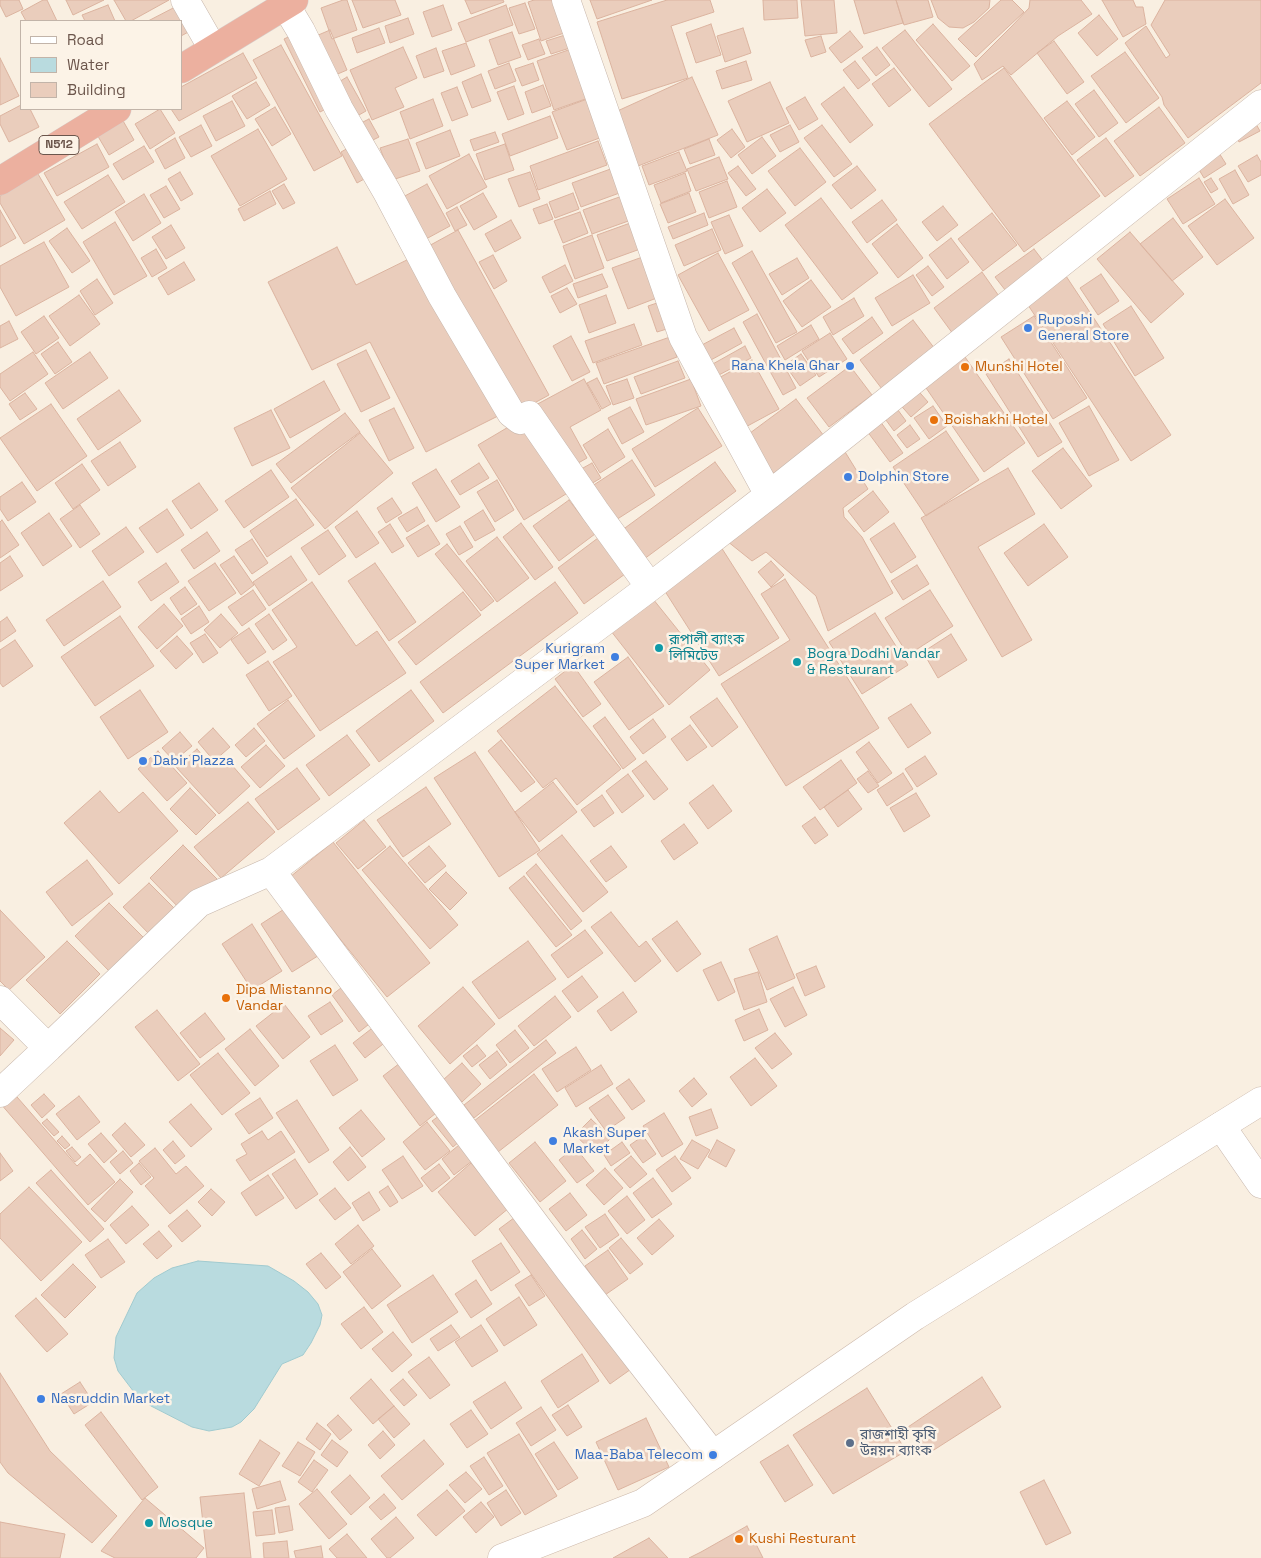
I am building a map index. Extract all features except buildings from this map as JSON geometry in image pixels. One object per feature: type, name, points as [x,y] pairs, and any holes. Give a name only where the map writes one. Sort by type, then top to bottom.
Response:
[{"type":"highway","points":[[182,68],[290,3]]},
{"type":"highway","name":"N512","points":[[0,181],[115,110]]},
{"type":"street","points":[[185,0],[213,49]]},
{"type":"street","points":[[566,0],[683,338],[769,495]]},
{"type":"street","points":[[290,3],[301,31],[339,110],[387,192],[442,296],[511,413],[520,420],[529,415],[595,512],[650,588]]},
{"type":"street","points":[[0,1093],[199,903],[272,871],[650,588],[1261,104]]},
{"type":"street","points":[[272,871],[570,1271],[713,1455]]},
{"type":"street","points":[[0,1000],[48,1048]]},
{"type":"street","points":[[502,1558],[643,1503],[915,1316],[1261,1101]]},
{"type":"street","points":[[1221,1126],[1261,1184]]},
{"type":"water","points":[[198,1261],[268,1266],[294,1281],[308,1292],[318,1304],[322,1315],[320,1325],[303,1355],[282,1364],[254,1409],[241,1422],[232,1427],[209,1431],[192,1427],[151,1406],[137,1396],[118,1371],[114,1358],[116,1337],[137,1293],[154,1278],[172,1268]]},
{"type":"place","name":"Ruposhi General Store","points":[[1028,328]]},
{"type":"place","name":"Rana Khela Ghar","points":[[850,366]]},
{"type":"place","name":"Munshi Hotel","points":[[965,367]]},
{"type":"place","name":"Boishakhi Hotel","points":[[934,420]]},
{"type":"place","name":"Dolphin Store","points":[[848,477]]},
{"type":"place","name":"রূপালী ব্যাংক লিমিটেড","points":[[659,648]]},
{"type":"place","name":"Kurigram Super Market","points":[[615,657]]},
{"type":"place","name":"Bogra Dodhi Vandar & Restaurant","points":[[797,662]]},
{"type":"place","name":"Dabir Plazza","points":[[143,761]]},
{"type":"place","name":"Dipa Mistanno Vandar","points":[[226,998]]},
{"type":"place","name":"Akash Super Market","points":[[553,1141]]},
{"type":"place","name":"Nasruddin Market","points":[[41,1399]]},
{"type":"place","name":"রাজশাহী কৃষি উন্নয়ন ব্যাংক","points":[[850,1443]]},
{"type":"place","name":"Maa-Baba Telecom","points":[[713,1455]]},
{"type":"place","name":"Mosque","points":[[149,1523]]},
{"type":"place","name":"Kushi Resturant","points":[[739,1539]]}]
